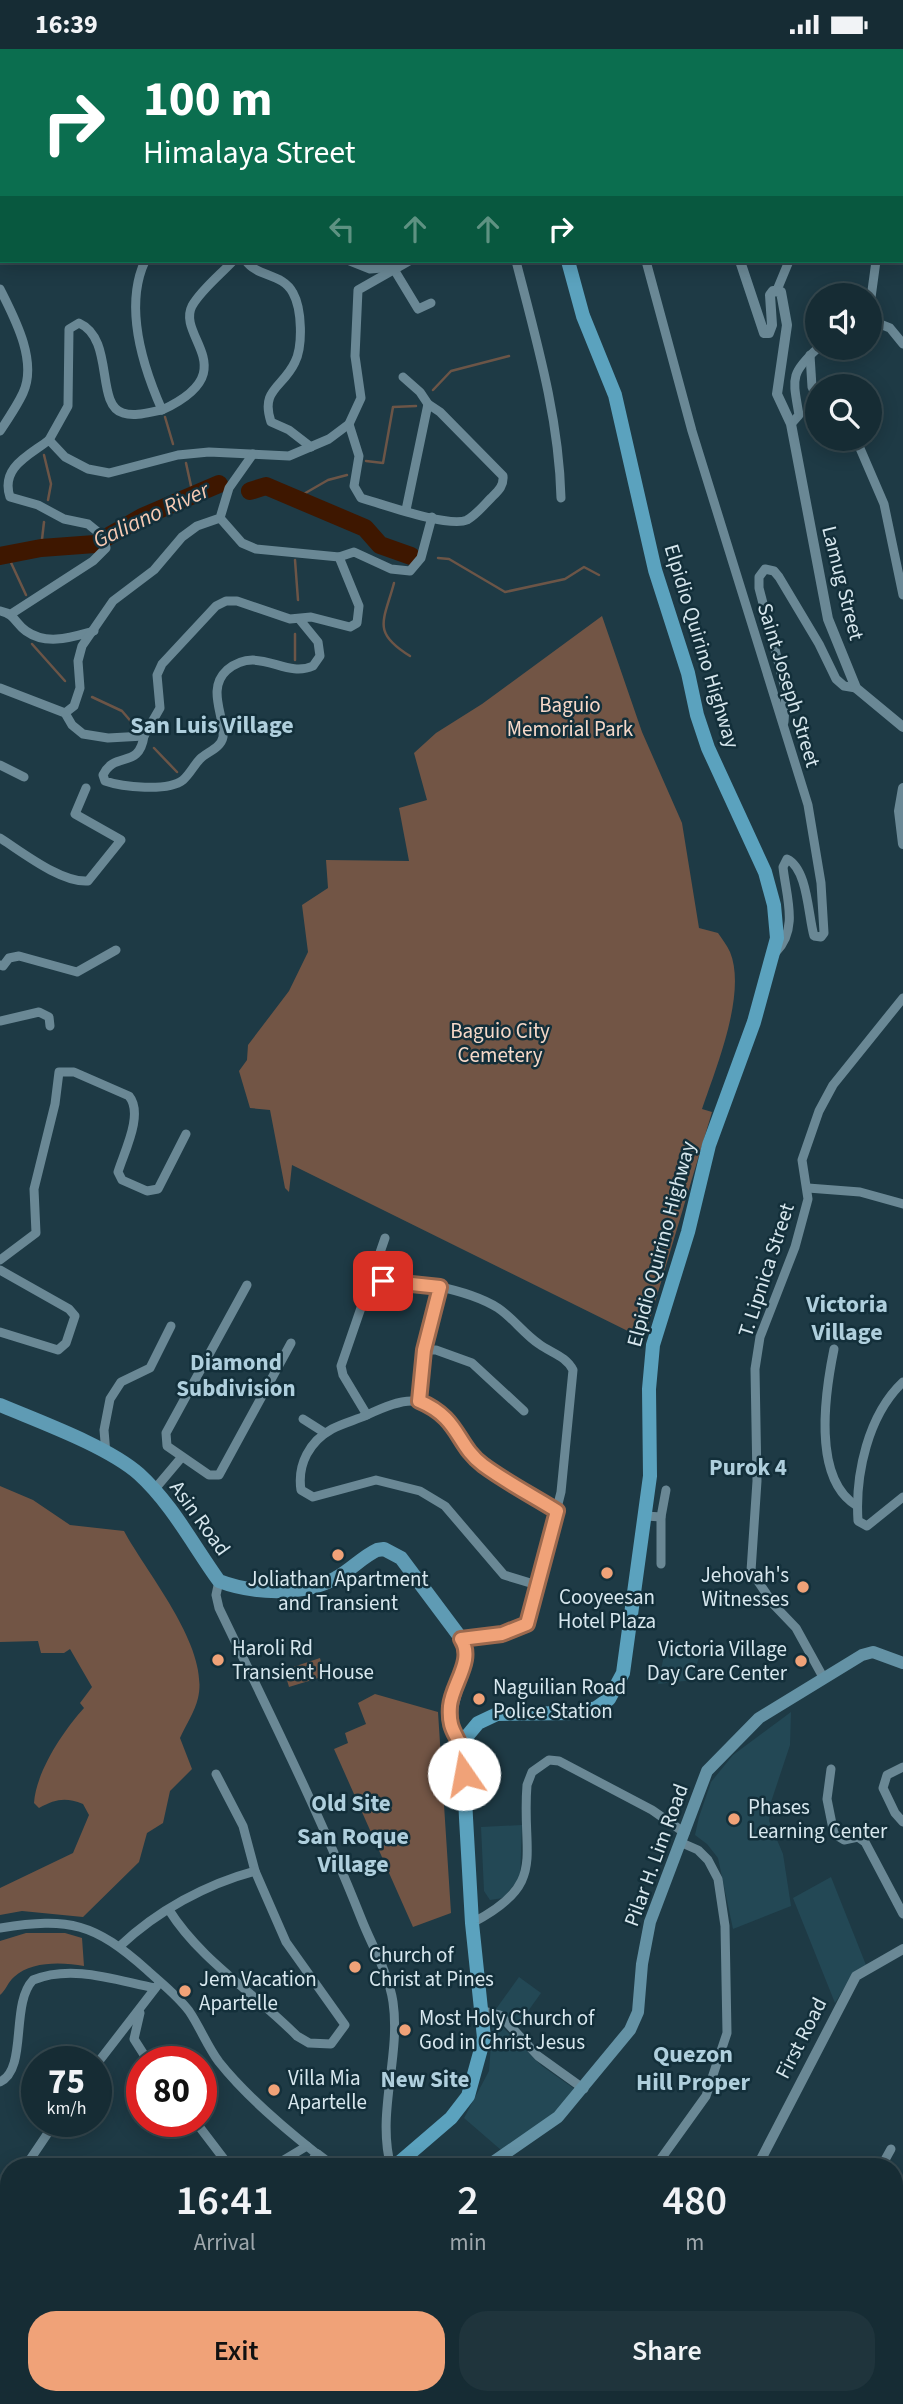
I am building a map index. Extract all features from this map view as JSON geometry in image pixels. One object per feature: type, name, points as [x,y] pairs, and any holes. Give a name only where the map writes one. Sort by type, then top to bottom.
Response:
[{"type":"highway","name":"Elpidio Quirino Highway","points":[[463,1752],[472,1730],[497,1713],[578,1713],[596,1708],[609,1699],[623,1673],[650,1476],[651,1361],[658,1327],[688,1233],[709,1145],[738,1072],[775,953],[775,916],[765,872],[708,748],[697,715],[688,673],[655,569],[615,395],[583,316],[569,263]]},
{"type":"highway","points":[[403,2158],[451,2118],[468,2096],[484,2038],[484,2011],[472,1923],[463,1752]]},
{"type":"main road","name":"Asin Road","points":[[0,1405],[106,1454],[138,1473],[154,1490],[219,1581],[244,1589],[322,1585],[345,1574],[371,1553],[384,1549],[401,1558],[461,1639]]},
{"type":"main road","points":[[461,1639],[466,1645],[466,1657],[450,1707],[452,1732],[463,1752]]},
{"type":"main road","name":"Pilar H. Lim Road","points":[[500,2158],[545,2128],[584,2089],[630,2030],[638,2012],[642,1964],[650,1921],[684,1838],[707,1771],[759,1719],[862,1655],[873,1652],[903,1663]]},
{"type":"street","points":[[145,263],[136,303],[139,329],[150,383],[162,410]]},
{"type":"street","points":[[11,614],[93,561],[106,548],[103,537],[88,524],[64,519],[38,505],[10,497],[5,488],[7,476],[16,461],[49,440],[68,406],[69,329],[79,323],[89,328],[97,339],[111,404],[121,413],[137,415],[162,410],[190,394],[200,380],[205,365],[190,317],[192,307],[231,263]]},
{"type":"street","points":[[247,263],[251,269],[282,280],[293,293],[300,344],[295,363],[270,394],[266,408],[271,422],[289,430],[311,447]]},
{"type":"street","points":[[355,263],[370,269],[402,266]]},
{"type":"street","points":[[516,263],[552,408],[560,461],[561,498]]},
{"type":"street","name":"Saint Joseph Street","points":[[647,263],[692,431],[784,723],[815,834],[824,933],[821,937],[814,936],[808,900],[794,863],[787,859],[783,867],[790,927],[784,944],[775,953]]},
{"type":"street","points":[[741,263],[764,333],[771,331],[770,295],[777,291],[788,263]]},
{"type":"street","points":[[873,283],[876,263]]},
{"type":"street","points":[[49,440],[65,457],[88,469],[109,473],[178,456],[209,452],[289,456],[311,447],[349,424],[361,398],[355,356],[358,289],[402,266]]},
{"type":"street","points":[[402,266],[418,309],[422,310],[431,303]]},
{"type":"street","points":[[0,289],[23,342],[26,377],[23,393],[0,431]]},
{"type":"street","name":"Lamug Street","points":[[777,291],[783,295],[787,325],[777,394],[791,423],[828,619],[856,688],[903,727]]},
{"type":"street","points":[[882,325],[890,328],[903,344]]},
{"type":"street","points":[[791,423],[799,415],[793,388],[795,372],[806,360]]},
{"type":"street","points":[[349,424],[359,456],[354,486],[361,498],[432,517],[457,522],[466,520],[504,482],[498,467],[428,404],[420,392],[403,377]]},
{"type":"street","points":[[406,510],[428,404]]},
{"type":"street","points":[[861,451],[884,505],[903,595]]},
{"type":"street","points":[[220,518],[229,488],[253,454]]},
{"type":"street","points":[[220,518],[242,543],[256,549],[339,557],[354,552],[391,569],[410,571],[421,558],[432,517]]},
{"type":"street","points":[[65,713],[74,706],[80,688],[78,661],[82,646],[113,601],[154,570],[182,537],[197,526],[220,518]]},
{"type":"street","points":[[300,620],[318,642],[320,656],[313,666],[294,670],[265,659],[244,661],[226,671],[219,683],[217,697],[223,736],[219,745],[199,760],[184,779],[174,785],[157,787],[105,781],[103,775],[110,765],[137,756],[142,749],[144,736],[160,708],[157,675],[162,664],[215,606],[237,601],[269,613],[300,620],[327,619],[350,627],[357,623],[359,606],[339,557]]},
{"type":"street","points":[[784,723],[786,692],[759,588],[759,577],[765,569],[774,571],[779,577],[836,679],[844,686],[856,688]]},
{"type":"street","points":[[0,611],[11,614],[25,631],[48,640],[93,631]]},
{"type":"street","points":[[0,688],[65,713],[72,725],[83,734],[108,738],[144,736]]},
{"type":"street","points":[[0,765],[24,776]]},
{"type":"street","points":[[0,838],[39,864],[74,880],[88,881],[121,840],[75,814],[86,788]]},
{"type":"street","points":[[903,788],[899,811],[903,844]]},
{"type":"street","points":[[1,967],[9,958],[19,956],[77,972],[116,950]]},
{"type":"street","name":"T. Lipnica Street","points":[[823,1677],[796,1628],[774,1605],[751,1571],[757,1481],[754,1380],[757,1353],[771,1307],[795,1247],[808,1199],[802,1160],[819,1111],[833,1085],[903,998]]},
{"type":"street","points":[[0,1021],[39,1012],[47,1014],[50,1026]]},
{"type":"street","points":[[0,1260],[36,1233],[34,1189],[55,1104],[59,1072],[74,1072],[129,1096],[133,1101],[135,1112],[118,1172],[122,1180],[147,1191],[158,1189],[186,1134]]},
{"type":"street","points":[[808,1188],[860,1192],[903,1204]]},
{"type":"street","points":[[367,1415],[341,1366],[371,1286],[385,1238]]},
{"type":"street","points":[[0,1270],[69,1309],[75,1316],[66,1343],[58,1350],[0,1332]]},
{"type":"street","points":[[371,1286],[387,1281],[440,1287],[473,1295],[498,1308],[538,1344],[567,1361],[573,1370],[557,1511],[529,1620],[524,1627],[502,1634],[461,1639]]},
{"type":"street","points":[[247,1285],[164,1437],[167,1446],[181,1458],[213,1477],[219,1475],[291,1343]]},
{"type":"street","points":[[419,1401],[424,1350],[440,1287]]},
{"type":"street","points":[[106,1454],[104,1430],[110,1399],[121,1382],[150,1368],[171,1326]]},
{"type":"street","points":[[834,1349],[827,1394],[825,1441],[835,1484],[849,1501],[857,1506]]},
{"type":"street","points":[[424,1350],[436,1350],[472,1363],[505,1397],[524,1411]]},
{"type":"street","points":[[903,1382],[874,1423],[866,1447],[857,1506],[858,1521],[867,1526],[903,1497]]},
{"type":"street","points":[[537,1585],[504,1575],[445,1506],[420,1491],[376,1480],[319,1497],[309,1496],[301,1490],[302,1465],[309,1450],[326,1433],[387,1404],[419,1401],[432,1406],[453,1425],[481,1464],[557,1511]]},
{"type":"street","points":[[303,1419],[326,1433]]},
{"type":"street","points":[[154,1490],[181,1458]]},
{"type":"street","points":[[661,1563],[661,1517],[666,1490]]},
{"type":"street","points":[[646,1515],[661,1517]]},
{"type":"street","points":[[219,1581],[216,1595],[219,1608],[331,1848],[393,2000],[396,2029],[387,2103],[391,2158]]},
{"type":"street","points":[[472,1923],[512,1896],[525,1878],[527,1785],[532,1772],[549,1760],[559,1761],[652,1810],[708,1860],[718,1879],[724,1926],[727,2033],[706,2095],[661,2158]]},
{"type":"street","points":[[903,1767],[887,1775],[883,1787],[895,1813],[903,1822]]},
{"type":"street","points":[[831,1769],[827,1799],[834,1833],[844,1840],[858,1837],[865,1842],[903,1914]]},
{"type":"street","points":[[169,1910],[182,1931],[213,1962],[297,2036],[309,2043],[331,2044],[345,2025],[286,1942],[255,1871],[243,1826],[216,1774]]},
{"type":"street","points":[[120,1946],[158,1914],[208,1888],[255,1871]]},
{"type":"street","points":[[0,1929],[32,1923],[65,1923],[83,1926],[120,1946],[158,1985],[189,2011],[218,2061],[322,2158]]},
{"type":"street","name":"First Road","points":[[762,2158],[856,1976],[903,1949]]},
{"type":"street","points":[[0,2083],[12,2072],[23,1997],[33,1980],[51,1974],[72,1972],[158,1985]]},
{"type":"street","points":[[111,2046],[158,1985]]},
{"type":"street","points":[[138,2046],[134,2039],[144,2004]]},
{"type":"street","points":[[484,2011],[500,2015],[538,2056],[584,2089]]},
{"type":"street","points":[[31,2158],[45,2137]]},
{"type":"street","points":[[207,2137],[223,2158]]},
{"type":"street","points":[[287,2158],[307,2146]]},
{"type":"street","points":[[886,2158],[891,2149]]},
{"type":"street","points":[[314,2158],[317,2154]]},
{"type":"shaded area","points":[[667,1641],[702,1644],[693,1680],[658,1684]]},
{"type":"shaded area","name":"Phases Learning Center","points":[[791,1712],[790,1745],[771,1802],[769,1821],[783,1854],[791,1906],[733,1929],[718,1858],[707,1844],[695,1835],[699,1817],[711,1782],[733,1755]]},
{"type":"shaded area","points":[[522,1825],[520,1878],[503,1898],[490,1900],[484,1891],[481,1827]]},
{"type":"shaded area","points":[[831,1877],[866,1965],[854,1972],[835,2003],[793,1898]]},
{"type":"shaded area","points":[[519,1977],[541,1993],[518,2025],[496,2009]]},
{"type":"shaded area","points":[[493,2018],[542,2066],[576,2090],[543,2124],[501,2150],[464,2118],[489,2071]]},
{"type":"green space","name":"Baguio City Cemetery","points":[[602,616],[642,732],[682,823],[699,928],[718,933],[730,952],[734,969],[735,988],[728,1031],[702,1109],[712,1112],[644,1339],[292,1165],[289,1192],[285,1188],[270,1110],[250,1108],[239,1071],[247,1060],[248,1045],[289,991],[308,952],[302,905],[328,888],[326,860],[409,861],[399,808],[427,800],[414,753],[436,733],[482,704]]},
{"type":"green space","points":[[0,1486],[33,1500],[70,1525],[124,1531],[174,1611],[195,1656],[199,1678],[198,1698],[180,1738],[192,1769],[170,1791],[163,1823],[147,1833],[139,1862],[83,1917],[22,1911],[0,1915],[0,1888],[73,1853],[89,1815],[83,1804],[71,1800],[56,1801],[39,1808],[34,1803],[45,1765],[59,1740],[84,1708],[80,1703],[92,1687],[70,1649],[64,1653],[41,1653],[38,1641],[0,1642]]},
{"type":"green space","points":[[320,1658],[325,1676],[289,1687],[284,1670]]},
{"type":"green space","points":[[375,1694],[438,1712],[451,1913],[413,1927],[334,1749],[348,1743],[345,1733],[366,1724],[358,1703]]},
{"type":"green space","points":[[26,1933],[65,1933],[82,1938],[84,1966],[57,1964],[29,1968],[14,1977],[0,1995],[0,1941]]},
{"type":"waterway","points":[[433,390],[451,371],[509,356]]},
{"type":"waterway","points":[[366,461],[383,463],[393,407],[416,406]]},
{"type":"waterway","points":[[165,417],[173,444]]},
{"type":"waterway","points":[[44,455],[51,484],[48,500]]},
{"type":"waterway","points":[[186,463],[193,495]]},
{"type":"waterway","points":[[295,499],[328,480],[347,475]]},
{"type":"waterway","name":"Galiano River","points":[[0,556],[41,548],[95,544],[142,517],[219,484]]},
{"type":"waterway","name":"Galiano River","points":[[250,491],[266,486],[365,528],[380,545],[411,556]]},
{"type":"waterway","points":[[41,548],[44,522]]},
{"type":"waterway","points":[[7,554],[26,595]]},
{"type":"waterway","points":[[438,558],[449,559],[505,592],[565,579],[584,567],[599,575]]},
{"type":"waterway","points":[[295,560],[298,600]]},
{"type":"waterway","points":[[394,583],[384,616],[385,632],[398,648],[410,656]]},
{"type":"waterway","points":[[295,634],[295,660]]},
{"type":"waterway","points":[[32,644],[65,681]]},
{"type":"waterway","points":[[92,697],[122,711],[134,725]]},
{"type":"waterway","points":[[154,748],[177,772]]},
{"type":"place","name":"Joliathan Apartment and Transient","points":[[338,1555]]},
{"type":"place","name":"Cooyeesan Hotel Plaza","points":[[607,1573]]},
{"type":"place","name":"Jehovah's Witnesses","points":[[803,1587]]},
{"type":"place","name":"Haroli Rd Transient House","points":[[218,1660]]},
{"type":"place","name":"Victoria Village Day Care Center","points":[[801,1661]]},
{"type":"place","name":"Naguilian Road Police Station","points":[[479,1699]]},
{"type":"place","name":"Phases Learning Center","points":[[734,1819]]},
{"type":"place","name":"Church of Christ at Pines","points":[[355,1967]]},
{"type":"place","name":"Jem Vacation Apartelle","points":[[185,1991]]},
{"type":"place","name":"Most Holy Church of God in Christ Jesus","points":[[405,2030]]},
{"type":"place","name":"Villa Mia Apartelle","points":[[274,2090]]},
{"type":"district","name":"San Luis Village","points":[[212,725]]},
{"type":"district","name":"Victoria Village","points":[[847,1318]]},
{"type":"district","name":"Diamond Subdivision","points":[[236,1375]]},
{"type":"district","name":"Purok 4","points":[[748,1467]]},
{"type":"district","name":"Old Site","points":[[351,1803]]},
{"type":"district","name":"San Roque Village","points":[[353,1850]]},
{"type":"district","name":"Quezon Hill Proper","points":[[693,2068]]},
{"type":"district","name":"New Site","points":[[425,2079]]},
{"type":"route","points":[[383,1281],[440,1287],[424,1350],[419,1401],[432,1406],[453,1425],[481,1464],[557,1511],[527,1624],[502,1634],[461,1639],[466,1645],[466,1657],[450,1707],[452,1732],[463,1752],[464,1774]]},
{"type":"park label","name":"Baguio Memorial Park","points":[[570,717]]}]
